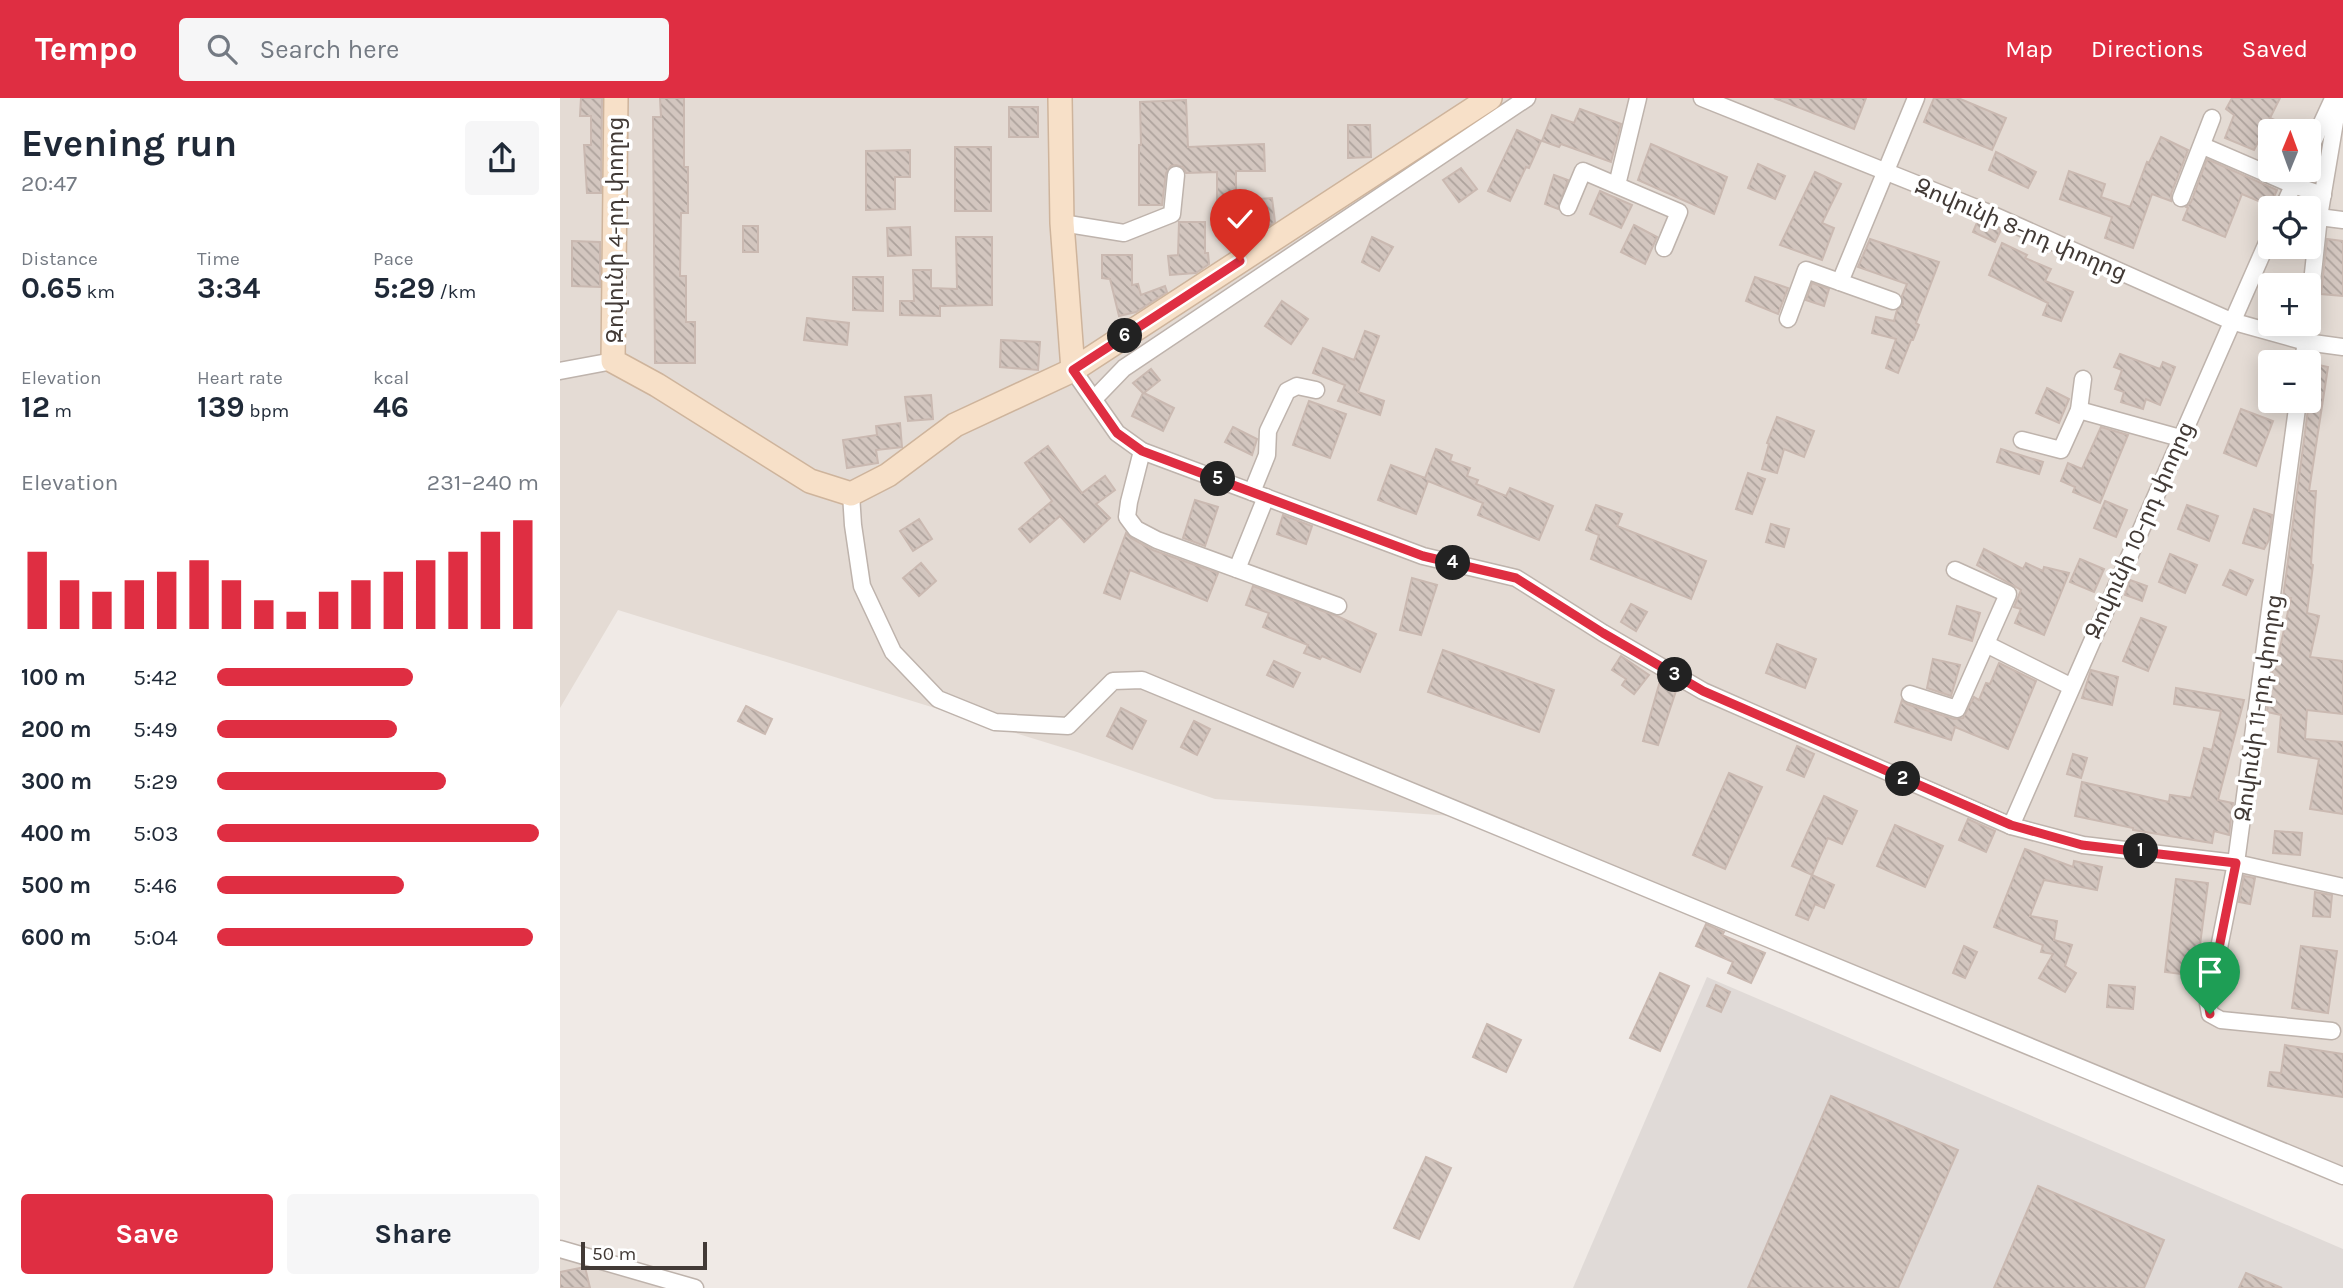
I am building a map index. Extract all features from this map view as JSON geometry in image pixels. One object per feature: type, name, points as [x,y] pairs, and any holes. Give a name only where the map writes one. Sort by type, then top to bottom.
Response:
[{"type":"street","name":"Զովունի 4-րդ փողոց","points":[[613,361],[616,98]]},
{"type":"street","points":[[1060,98],[1062,223],[1073,370],[1117,433],[1142,451],[1423,556],[1516,578],[1703,691],[2011,825],[2082,845],[2236,863],[2343,887]]},
{"type":"street","points":[[560,371],[613,361],[657,385],[810,481],[851,494],[888,475],[955,425],[1073,370],[1490,98]]},
{"type":"street","points":[[1094,399],[1124,368],[1527,98]]},
{"type":"street","points":[[1616,185],[1638,98]]},
{"type":"street","name":"Զովունի 8-րդ փողոց","points":[[1702,98],[1984,211],[2231,321],[2306,341],[2343,347]]},
{"type":"street","points":[[1840,282],[1916,98]]},
{"type":"street","points":[[2321,127],[2336,98]]},
{"type":"street","points":[[2321,206],[2336,98]]},
{"type":"street","points":[[2180,198],[2212,118]]},
{"type":"street","points":[[2203,146],[2258,164]]},
{"type":"street","points":[[1568,207],[1583,171],[1616,185],[1679,212],[1664,248]]},
{"type":"street","points":[[1062,223],[1124,233],[1172,214],[1176,175]]},
{"type":"street","points":[[2304,182],[2323,195]]},
{"type":"street","points":[[2321,217],[2343,220]]},
{"type":"street","name":"Զովունի 10-րդ փողոց","points":[[2011,825],[2259,259]]},
{"type":"street","points":[[1788,319],[1806,270],[1893,301]]},
{"type":"street","points":[[2305,350],[2307,336]]},
{"type":"street","points":[[2022,440],[2061,450],[2079,410],[2083,379]]},
{"type":"street","points":[[1237,569],[1259,494],[1267,455],[1268,431],[1287,391],[1297,386],[1316,390]]},
{"type":"street","points":[[2079,410],[2180,438]]},
{"type":"street","name":"Զովունի 11-րդ փողոց","points":[[2296,413],[2236,863],[2208,1003],[2210,1014],[2221,1020],[2332,1031]]},
{"type":"street","points":[[1142,451],[1129,502],[1128,517],[1136,529],[1157,540],[1338,607]]},
{"type":"street","points":[[851,494],[862,586],[893,652],[938,699],[995,722],[1068,726],[1113,681],[1142,680],[2343,1176]]},
{"type":"street","points":[[1910,694],[1957,709],[2008,594],[1955,570]]},
{"type":"street","points":[[1986,644],[2070,686]]},
{"type":"street","points":[[560,1249],[695,1288]]},
{"type":"shaded area","points":[[560,98],[2343,98],[2343,1174],[1452,816],[1215,799],[1077,752],[618,610],[560,708]]},
{"type":"shaded area","points":[[1707,977],[2343,1249],[2343,1288],[1573,1288]]},
{"type":"shaded area","points":[[560,1257],[663,1288],[560,1288]]},
{"type":"building","points":[[581,98],[602,98],[601,193],[587,193],[584,145],[591,145],[591,116],[580,116]]},
{"type":"building","points":[[660,98],[684,98],[684,167],[688,167],[688,213],[681,213],[680,276],[686,276],[686,322],[695,322],[695,363],[655,363],[653,117],[661,117]]},
{"type":"building","points":[[1774,98],[1866,98],[1854,129]]},
{"type":"building","points":[[1934,98],[1958,98],[2006,118],[1992,150],[1924,122]]},
{"type":"building","points":[[2232,98],[2280,98],[2270,118],[2272,119],[2258,119],[2258,142],[2254,150],[2225,138],[2234,115],[2226,109]]},
{"type":"building","points":[[1186,100],[1188,147],[1264,144],[1265,171],[1236,171],[1236,206],[1217,206],[1217,172],[1186,173],[1183,167],[1176,165],[1171,166],[1166,173],[1162,205],[1139,205],[1140,102]]},
{"type":"building","points":[[1009,107],[1038,107],[1038,137],[1009,137]]},
{"type":"building","points":[[1580,109],[1621,124],[1611,162],[1561,144],[1559,147],[1542,141],[1552,115],[1574,123]]},
{"type":"building","points":[[1348,125],[1370,125],[1371,157],[1348,158]]},
{"type":"building","points":[[1517,130],[1541,141],[1510,201],[1488,191]]},
{"type":"building","points":[[2161,137],[2188,150],[2171,194],[2171,201],[2152,194],[2133,248],[2105,238],[2112,217],[2060,199],[2069,171],[2105,184],[2101,197],[2130,207],[2147,162],[2149,163]]},
{"type":"building","points":[[1651,144],[1727,177],[1714,214],[1638,180]]},
{"type":"building","points":[[955,147],[991,147],[991,211],[955,211]]},
{"type":"building","points":[[910,150],[910,177],[895,177],[895,209],[866,210],[866,151]]},
{"type":"building","points":[[1996,152],[2036,172],[2028,188],[1989,170]]},
{"type":"building","points":[[2207,159],[2277,190],[2274,196],[2258,196],[2258,201],[2242,194],[2225,237],[2183,220],[2188,208],[2186,207],[2191,202]]},
{"type":"building","points":[[1758,164],[1785,176],[1775,199],[1748,188]]},
{"type":"building","points":[[1461,168],[1477,189],[1459,202],[1443,180]]},
{"type":"building","points":[[1815,172],[1841,184],[1822,223],[1834,228],[1822,260],[1780,245]]},
{"type":"building","points":[[1554,175],[1568,180],[1558,209],[1545,204]]},
{"type":"building","points":[[1600,191],[1632,205],[1621,228],[1590,214]]},
{"type":"building","points":[[1272,198],[1275,222],[1251,234],[1247,200]]},
{"type":"building","points":[[1978,220],[2001,230],[1995,242],[1973,232]]},
{"type":"building","points":[[1179,222],[1205,222],[1205,253],[1208,253],[1209,264],[1196,273],[1170,275],[1168,256],[1178,255]]},
{"type":"building","points":[[1634,225],[1657,237],[1645,264],[1621,252]]},
{"type":"building","points":[[743,226],[758,226],[758,252],[743,252]]},
{"type":"building","points":[[910,227],[911,255],[888,256],[887,228]]},
{"type":"building","points":[[956,237],[992,237],[992,305],[940,306],[940,316],[900,315],[900,301],[914,301],[913,270],[931,270],[931,288],[957,289]]},
{"type":"building","points":[[1372,237],[1393,247],[1379,271],[1362,262]]},
{"type":"building","points":[[1870,239],[1939,262],[1916,323],[1919,325],[1898,373],[1886,368],[1896,339],[1872,333],[1876,317],[1894,321],[1897,310],[1903,304],[1902,296],[1907,284],[1858,267]]},
{"type":"building","points":[[2327,239],[2343,241],[2343,296],[2321,294]]},
{"type":"building","points":[[572,241],[600,242],[600,287],[572,286]]},
{"type":"building","points":[[2002,243],[2027,255],[2025,258],[2051,269],[2045,281],[2073,292],[2061,321],[2043,315],[2048,303],[1989,275]]},
{"type":"building","points":[[1102,255],[1132,255],[1132,285],[1138,284],[1141,295],[1165,286],[1167,292],[1136,312],[1119,316],[1110,279],[1102,278]]},
{"type":"building","points":[[853,277],[883,277],[883,311],[853,310]]},
{"type":"building","points":[[1755,277],[1788,288],[1778,314],[1746,301]]},
{"type":"building","points":[[1812,283],[1829,289],[1824,306],[1806,300]]},
{"type":"building","points":[[1282,301],[1308,319],[1291,344],[1265,326]]},
{"type":"building","points":[[807,318],[849,323],[847,345],[804,340]]},
{"type":"building","points":[[1365,331],[1379,336],[1358,392],[1384,401],[1380,415],[1338,401],[1345,385],[1313,373],[1323,348],[1354,360]]},
{"type":"building","points":[[1001,340],[1040,342],[1038,370],[1000,367]]},
{"type":"building","points":[[2120,354],[2160,369],[2163,362],[2175,367],[2160,405],[2146,399],[2143,409],[2121,402],[2124,392],[2115,389],[2122,370],[2114,367]]},
{"type":"building","points":[[2321,366],[2328,367],[2321,413]]},
{"type":"building","points":[[1151,369],[1160,380],[1144,393],[1174,408],[1163,431],[1132,416],[1143,393],[1133,383]]},
{"type":"building","points":[[2047,388],[2069,399],[2059,423],[2036,413]]},
{"type":"building","points":[[931,395],[933,419],[908,421],[905,397]]},
{"type":"building","points":[[1309,401],[1346,414],[1330,458],[1293,445]]},
{"type":"building","points":[[2241,409],[2273,421],[2256,466],[2224,453]]},
{"type":"building","points":[[2308,413],[2321,413],[2309,491],[2316,491],[2313,565],[2307,613],[2319,616],[2310,657],[2343,661],[2343,714],[2307,710],[2305,739],[2343,742],[2343,814],[2310,809],[2319,759],[2278,752],[2281,715],[2267,712],[2275,651],[2279,652],[2291,598],[2283,598]]},
{"type":"building","points":[[1777,417],[1814,431],[1804,457],[1784,449],[1777,473],[1762,469],[1769,444],[1767,443]]},
{"type":"building","points":[[900,423],[902,447],[876,450],[878,463],[847,468],[843,440],[877,435],[876,426]]},
{"type":"building","points":[[1233,427],[1257,439],[1252,455],[1225,442]]},
{"type":"building","points":[[2101,427],[2128,435],[2100,503],[2073,492],[2075,487],[2061,481],[2068,463],[2082,469]]},
{"type":"building","points":[[1048,446],[1082,493],[1105,476],[1115,490],[1096,504],[1110,518],[1084,542],[1060,516],[1030,542],[1019,529],[1052,501],[1025,463]]},
{"type":"building","points":[[1436,449],[1452,455],[1450,461],[1470,468],[1467,476],[1478,480],[1476,484],[1506,496],[1510,488],[1553,506],[1539,540],[1478,515],[1483,503],[1428,481],[1416,514],[1378,500],[1391,465],[1425,478]]},
{"type":"building","points":[[2001,449],[2043,462],[2039,474],[1997,462]]},
{"type":"building","points":[[1748,473],[1765,479],[1752,514],[1736,509]]},
{"type":"building","points":[[1195,500],[1218,507],[1205,546],[1183,538]]},
{"type":"building","points":[[2105,501],[2127,510],[2116,537],[2094,528]]},
{"type":"building","points":[[1596,505],[1622,514],[1617,526],[1706,561],[1691,599],[1591,559],[1599,535],[1586,530]]},
{"type":"building","points":[[2187,505],[2218,516],[2209,541],[2178,529]]},
{"type":"building","points":[[2254,509],[2272,515],[2269,540],[2264,549],[2243,543]]},
{"type":"building","points":[[1283,515],[1312,526],[1306,544],[1277,534]]},
{"type":"building","points":[[919,519],[932,539],[913,551],[900,531]]},
{"type":"building","points":[[1771,524],[1789,529],[1784,547],[1766,542]]},
{"type":"building","points":[[1126,533],[1153,550],[1218,573],[1207,601],[1130,570],[1120,599],[1104,593]]},
{"type":"building","points":[[1984,549],[2023,569],[2026,563],[2043,571],[2044,567],[2069,573],[2044,635],[2015,623],[2021,609],[2014,607],[2021,590],[1977,565]]},
{"type":"building","points":[[2170,554],[2197,565],[2185,593],[2159,582]]},
{"type":"building","points":[[2080,559],[2104,569],[2094,592],[2070,582]]},
{"type":"building","points":[[921,563],[936,581],[919,596],[903,578]]},
{"type":"building","points":[[2230,570],[2253,580],[2246,595],[2223,585]]},
{"type":"building","points":[[1412,578],[1437,585],[1421,635],[1400,630]]},
{"type":"building","points":[[2130,580],[2147,586],[2142,601],[2125,595]]},
{"type":"building","points":[[1253,586],[1337,616],[1376,634],[1360,672],[1322,656],[1320,659],[1304,653],[1308,645],[1263,627],[1269,613],[1246,605]]},
{"type":"building","points":[[1631,604],[1647,612],[1636,631],[1621,622]]},
{"type":"building","points":[[1957,606],[1980,613],[1972,641],[1949,634]]},
{"type":"building","points":[[2141,618],[2166,627],[2148,671],[2123,661]]},
{"type":"building","points":[[1777,644],[1816,659],[1805,688],[1766,673]]},
{"type":"building","points":[[1443,650],[1554,690],[1539,732],[1428,692]]},
{"type":"building","points":[[1621,656],[1649,675],[1634,694],[1622,685],[1626,679],[1612,670]]},
{"type":"building","points":[[1933,659],[1960,665],[1951,696],[1927,688]]},
{"type":"building","points":[[1274,661],[1300,673],[1293,687],[1267,675]]},
{"type":"building","points":[[1999,663],[2036,681],[2008,749],[1955,727],[1951,740],[1895,722],[1902,700],[1954,719],[1963,718],[1974,697],[1979,700],[1986,683],[1990,684]]},
{"type":"building","points":[[2091,670],[2118,677],[2112,705],[2082,698]]},
{"type":"building","points":[[1660,681],[1676,691],[1658,745],[1643,741]]},
{"type":"building","points":[[2176,688],[2244,700],[2218,800],[2233,803],[2229,835],[2214,831],[2212,843],[2133,830],[2075,816],[2082,782],[2169,802],[2170,795],[2191,798],[2204,748],[2212,750],[2221,711],[2174,704]]},
{"type":"building","points":[[746,706],[772,719],[765,734],[738,721]]},
{"type":"building","points":[[1121,708],[1146,721],[1132,749],[1107,736]]},
{"type":"building","points":[[1194,721],[1210,729],[1197,755],[1181,747]]},
{"type":"building","points":[[1797,746],[1814,754],[1804,777],[1787,770]]},
{"type":"building","points":[[2073,754],[2087,758],[2081,778],[2067,774]]},
{"type":"building","points":[[1729,773],[1762,787],[1725,869],[1693,855]]},
{"type":"building","points":[[1824,796],[1857,811],[1842,844],[1828,838],[1812,875],[1792,866]]},
{"type":"building","points":[[1968,819],[1995,831],[1986,852],[1959,840]]},
{"type":"building","points":[[1895,825],[1943,846],[1925,887],[1877,866]]},
{"type":"building","points":[[2275,831],[2302,833],[2300,855],[2273,853]]},
{"type":"building","points":[[2025,849],[2073,867],[2074,861],[2102,867],[2097,890],[2044,880],[2030,916],[2057,921],[2054,940],[2072,945],[2065,966],[2076,973],[2065,992],[2039,978],[2053,954],[2041,952],[2043,945],[1994,927]]},
{"type":"building","points":[[1812,875],[1834,885],[1824,908],[1815,904],[1808,920],[1796,915]]},
{"type":"building","points":[[2244,876],[2255,878],[2250,904],[2239,902]]},
{"type":"building","points":[[2176,879],[2208,883],[2196,976],[2165,972]]},
{"type":"building","points":[[2315,892],[2332,895],[2330,917],[2313,916]]},
{"type":"building","points":[[1706,924],[1724,932],[1722,935],[1765,953],[1751,983],[1728,973],[1733,962],[1696,946]]},
{"type":"building","points":[[1964,946],[1977,952],[1965,978],[1953,973]]},
{"type":"building","points":[[2301,946],[2337,951],[2328,1013],[2292,1008]]},
{"type":"building","points":[[1660,973],[1689,986],[1660,1051],[1630,1038]]},
{"type":"building","points":[[1716,985],[1730,992],[1721,1012],[1707,1006]]},
{"type":"building","points":[[2109,985],[2135,987],[2133,1009],[2107,1007]]},
{"type":"building","points":[[1487,1024],[1521,1040],[1506,1072],[1473,1057]]},
{"type":"building","points":[[2285,1045],[2343,1054],[2343,1097],[2268,1086],[2270,1072],[2281,1073]]},
{"type":"building","points":[[1831,1096],[1958,1150],[1898,1288],[1748,1288]]},
{"type":"building","points":[[1426,1157],[1451,1168],[1419,1239],[1394,1228]]},
{"type":"building","points":[[2038,1186],[2164,1240],[2144,1288],[1994,1288]]},
{"type":"building","points":[[585,1267],[590,1288],[560,1288],[560,1272]]},
{"type":"building","points":[[2246,1273],[2282,1288],[2239,1288]]},
{"type":"route","points":[[1240,261],[1073,370],[1117,433],[1142,451],[1423,556],[1516,578],[1703,691],[2011,825],[2082,845],[2236,863],[2208,1003],[2210,1014]]}]
